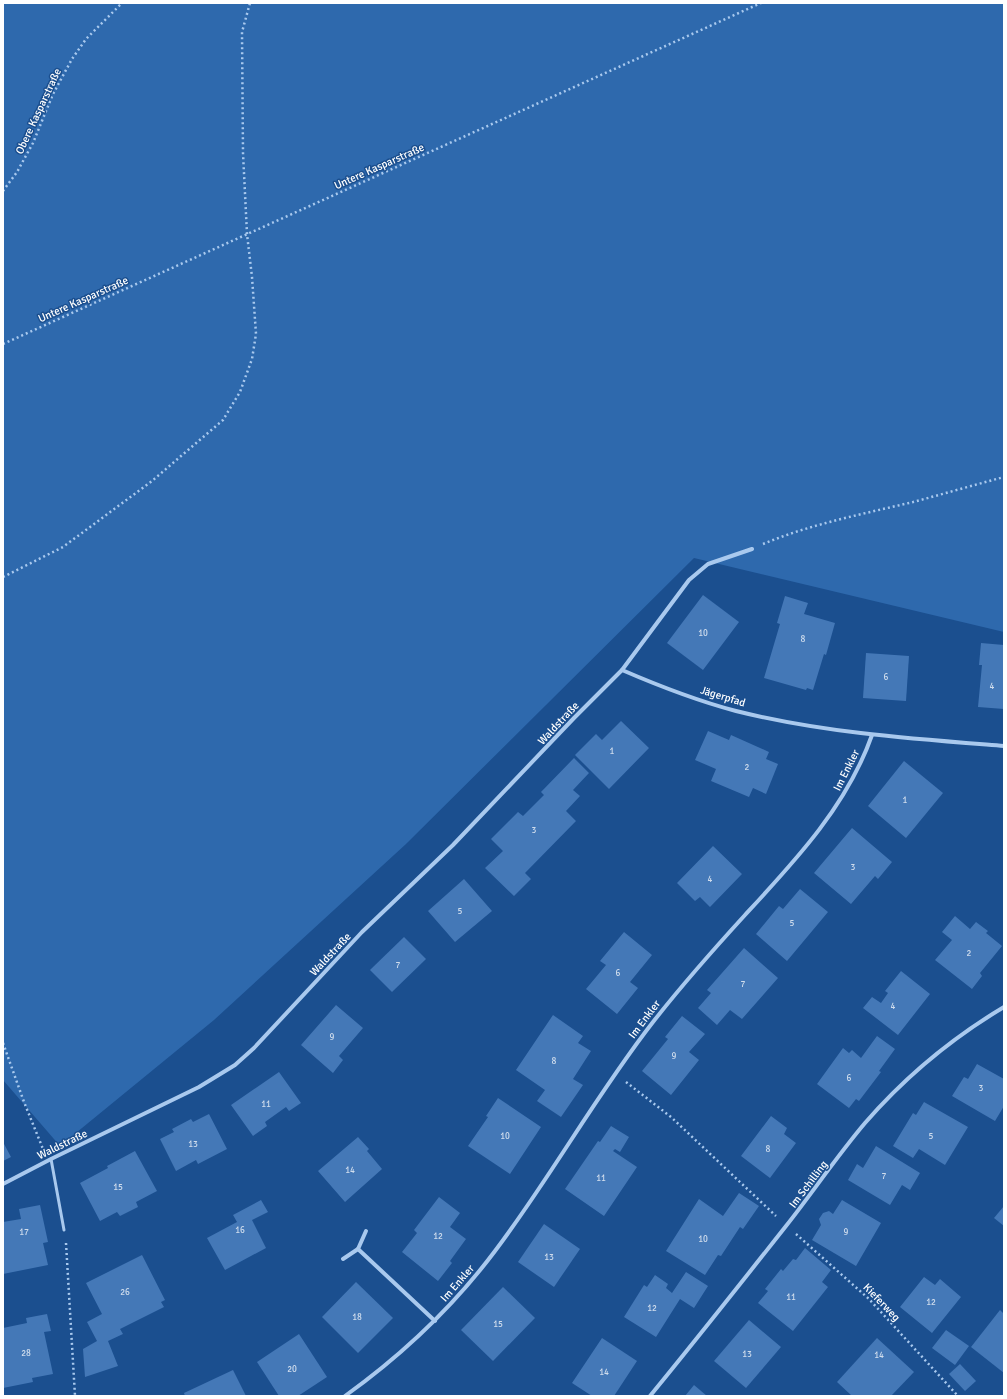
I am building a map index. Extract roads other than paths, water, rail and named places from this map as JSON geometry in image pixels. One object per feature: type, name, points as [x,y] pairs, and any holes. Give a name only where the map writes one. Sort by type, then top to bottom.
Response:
[{"type":"street","points":[[622,670],[684,585],[693,576],[708,564],[752,549]]},
{"type":"street","name":"Jägerpfad","points":[[622,670],[647,681],[736,711],[794,723],[872,735],[1004,746]]},
{"type":"street","name":"Waldstraße","points":[[3,1184],[51,1158],[199,1087],[235,1065],[254,1048],[362,932],[453,845],[622,670]]},
{"type":"street","name":"Im Enkler","points":[[345,1396],[401,1353],[435,1321],[462,1292],[495,1251],[652,1022],[694,971],[796,860],[826,821],[856,774],[864,758],[872,735]]},
{"type":"street","name":"Im Schilling","points":[[650,1396],[787,1226],[865,1124],[888,1099],[946,1046],[978,1023],[1004,1008]]},
{"type":"street","points":[[343,1259],[358,1249],[366,1231]]},
{"type":"street","points":[[358,1249],[435,1321]]},
{"type":"lane","points":[[51,1158],[64,1230]]}]
